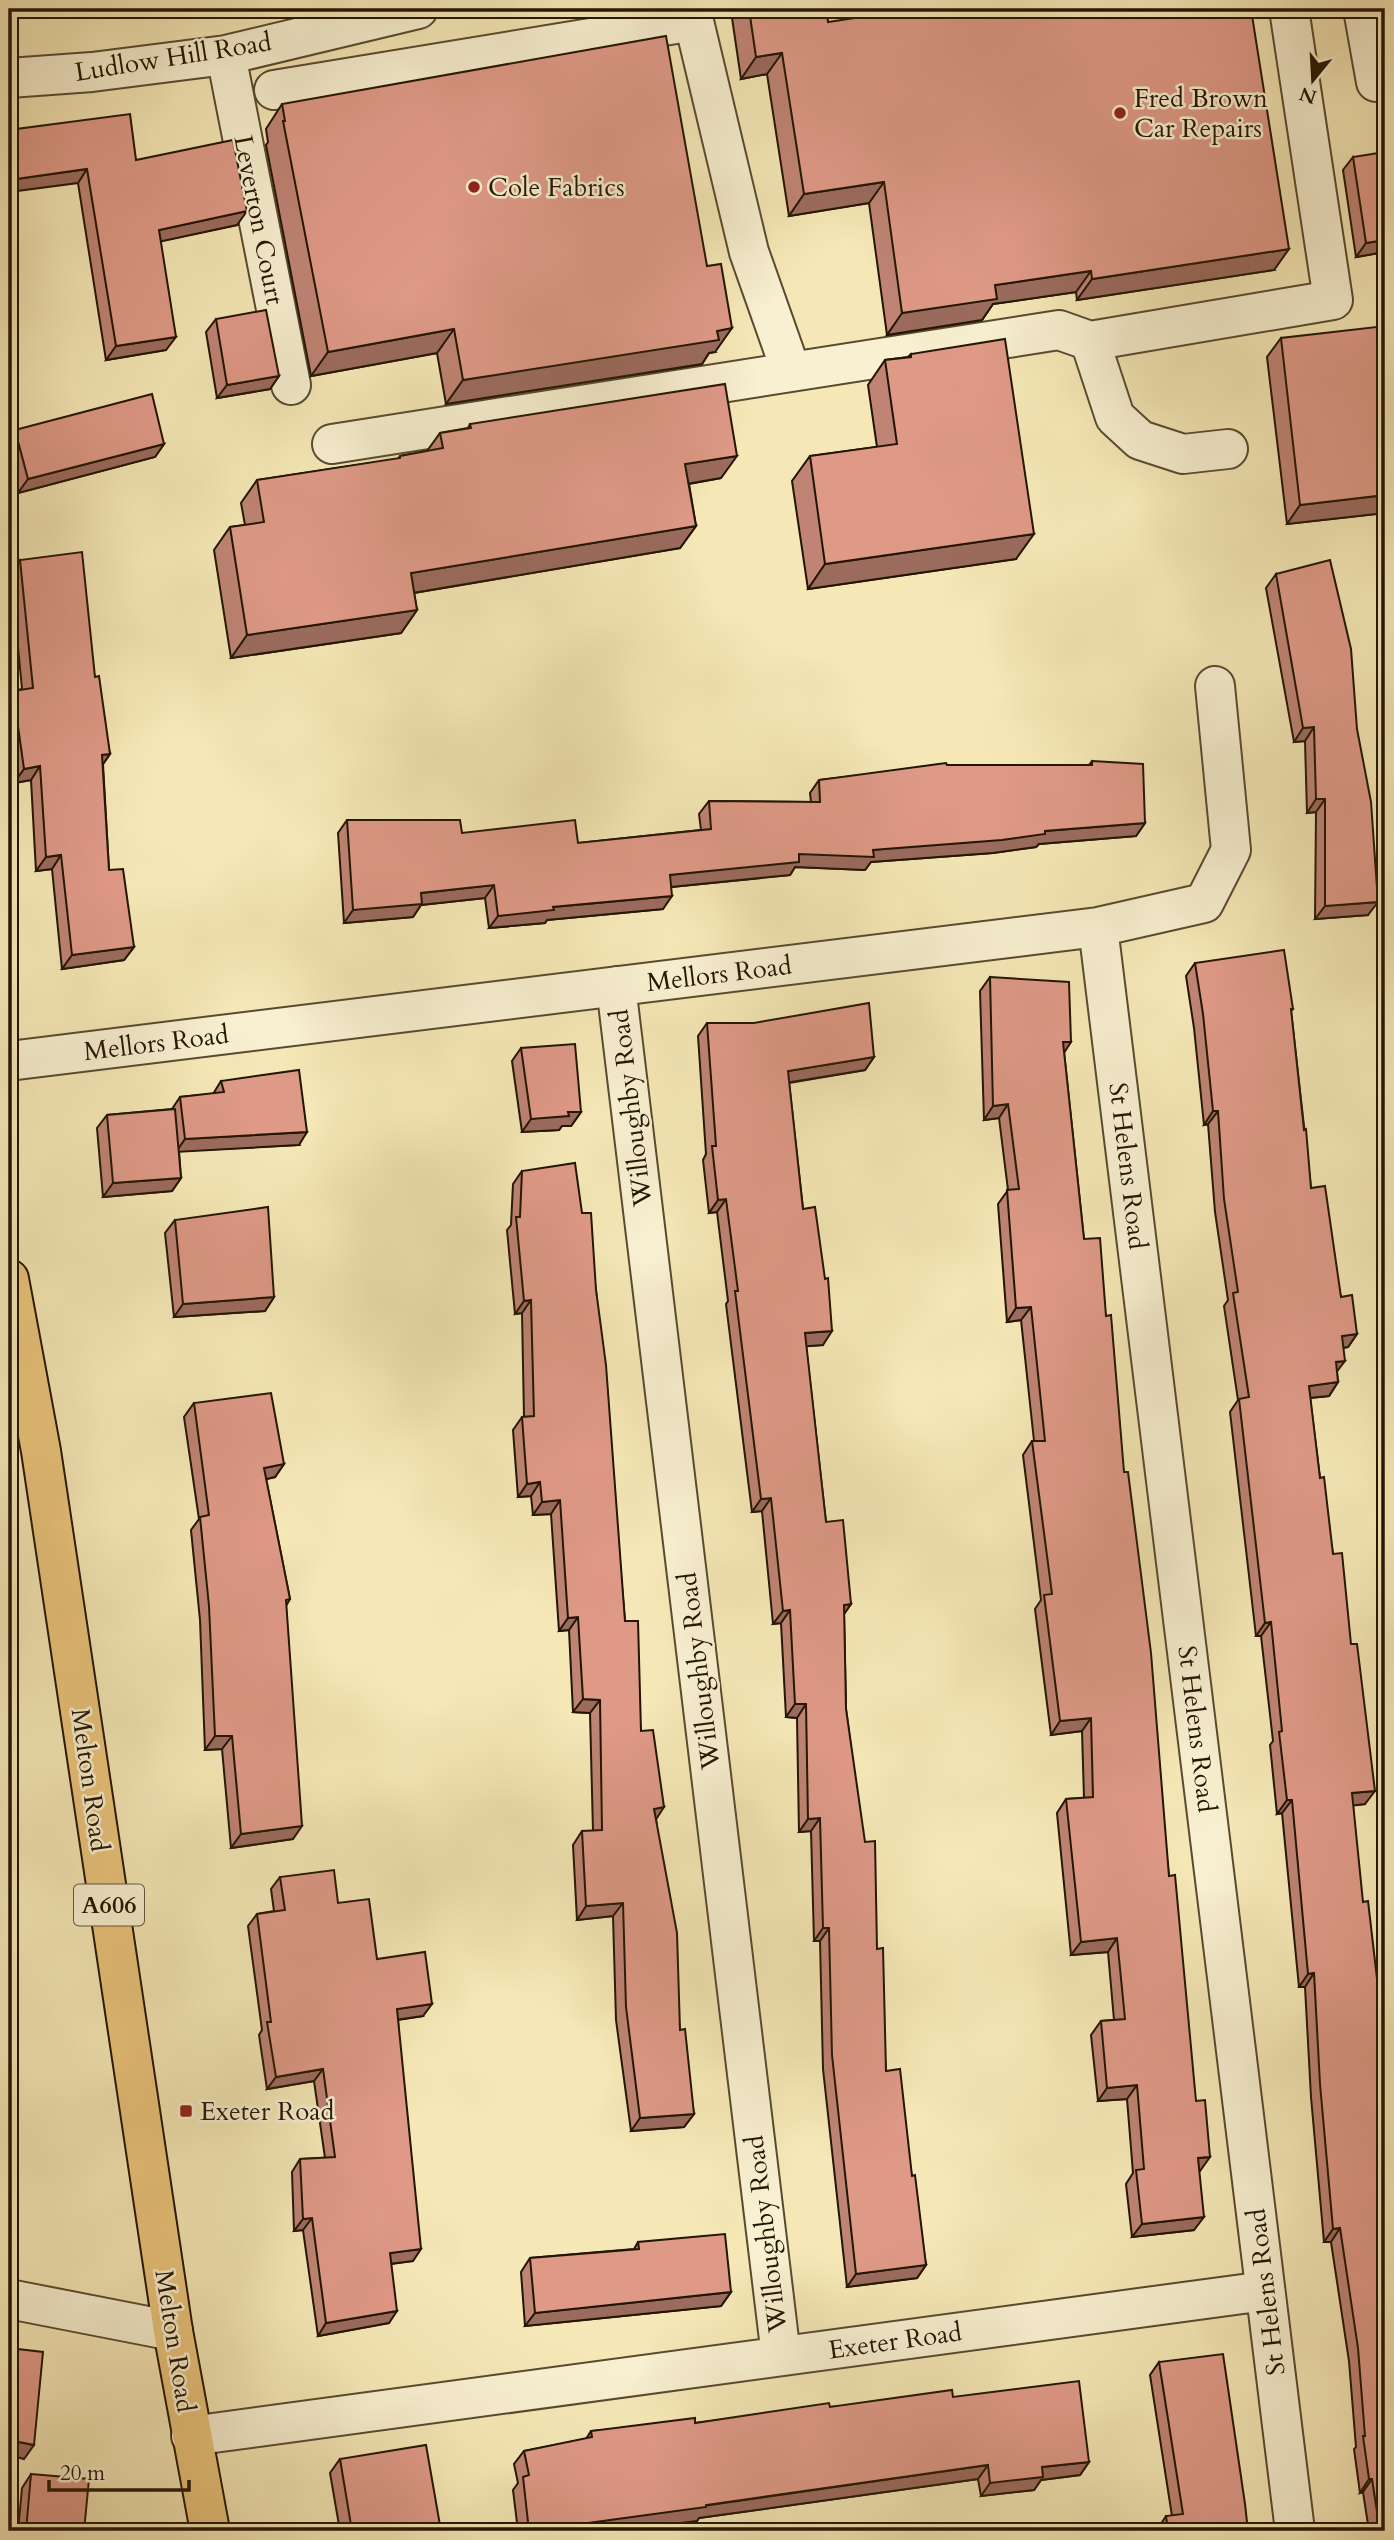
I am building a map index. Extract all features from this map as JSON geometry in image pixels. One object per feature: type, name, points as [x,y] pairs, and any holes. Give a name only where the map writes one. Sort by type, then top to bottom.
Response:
[{"type":"main road","name":"Melton Road","points":[[9,1279],[41,1451],[173,2332],[210,2531]]},
{"type":"street","points":[[332,444],[1059,330],[1090,341],[1333,300],[1289,9]]},
{"type":"street","points":[[1363,9],[1377,82]]},
{"type":"street","points":[[405,12],[405,68]]},
{"type":"street","name":"Ludlow Hill Road","points":[[9,78],[92,72],[226,55],[405,12]]},
{"type":"street","points":[[274,90],[692,15],[749,252],[791,372]]},
{"type":"street","name":"Leverton Court","points":[[226,55],[291,385]]},
{"type":"street","points":[[1090,341],[1115,417],[1140,440],[1183,454],[1228,449]]},
{"type":"street","name":"Mellors Road","points":[[9,1061],[1098,927],[1204,902],[1231,850],[1215,685]]},
{"type":"street","name":"St Helens Road","points":[[1098,927],[1295,2531]]},
{"type":"street","name":"Willoughby Road","points":[[616,986],[781,2356]]},
{"type":"street","name":"Exeter Road","points":[[191,2436],[1265,2291]]},
{"type":"street","points":[[9,2299],[173,2332]]},
{"type":"building","points":[[749,9],[826,9],[828,22],[913,9],[1251,9],[1289,249],[1092,279],[1091,271],[995,285],[997,299],[902,313],[884,182],[804,194],[782,53],[756,57]]},
{"type":"building","name":"Cole Fabrics","points":[[666,36],[707,266],[721,264],[732,328],[717,331],[719,340],[463,380],[454,329],[328,352],[283,121],[282,104]]},
{"type":"building","points":[[130,114],[136,160],[233,140],[247,211],[159,230],[176,337],[116,346],[87,169],[9,180],[9,130]]},
{"type":"building","points":[[1385,152],[1385,240],[1366,243],[1353,157]]},
{"type":"building","points":[[266,310],[279,376],[227,385],[216,319]]},
{"type":"building","points":[[1385,326],[1385,495],[1300,505],[1281,338]]},
{"type":"building","points":[[1005,339],[1034,534],[825,564],[810,456],[897,444],[885,360]]},
{"type":"building","points":[[725,384],[737,456],[685,464],[696,526],[411,573],[417,610],[247,635],[230,527],[264,522],[257,480],[400,458],[443,448],[440,433],[471,428],[470,424]]},
{"type":"building","points":[[152,394],[164,444],[28,479],[15,430]]},
{"type":"building","points":[[82,552],[95,677],[99,676],[110,754],[102,755],[109,870],[123,869],[134,947],[72,955],[61,855],[46,857],[40,766],[24,769],[13,691],[33,688],[20,560]]},
{"type":"building","points":[[1330,560],[1351,649],[1357,729],[1371,802],[1378,902],[1325,906],[1325,799],[1316,799],[1314,727],[1303,728],[1276,574]]},
{"type":"building","points":[[1092,761],[1143,764],[1145,823],[1045,831],[1045,834],[1002,840],[873,850],[874,857],[799,854],[799,862],[670,875],[672,896],[553,907],[554,910],[498,916],[494,885],[421,893],[422,904],[353,910],[347,820],[460,820],[462,833],[575,820],[578,843],[711,829],[709,801],[820,802],[819,780],[946,763],[1092,765]]},
{"type":"building","points":[[1284,950],[1293,1009],[1311,1188],[1325,1186],[1341,1297],[1352,1295],[1357,1334],[1342,1336],[1345,1361],[1336,1362],[1338,1382],[1309,1386],[1320,1478],[1324,1477],[1333,1554],[1342,1553],[1351,1644],[1357,1644],[1375,1791],[1352,1793],[1363,1902],[1368,1901],[1381,2013],[1385,2012],[1385,2531],[1380,2531],[1372,2479],[1369,2479],[1363,2436],[1358,2348],[1340,2228],[1333,2229],[1320,2084],[1314,1973],[1308,1974],[1292,1800],[1287,1800],[1279,1732],[1282,1731],[1271,1622],[1265,1623],[1239,1399],[1249,1397],[1233,1293],[1238,1292],[1224,1199],[1218,1111],[1213,1111],[1195,963]]},
{"type":"building","points":[[990,977],[1069,982],[1071,1042],[1063,1042],[1084,1239],[1100,1238],[1106,1316],[1111,1315],[1124,1472],[1128,1472],[1151,1653],[1169,1876],[1175,1875],[1196,2101],[1205,2100],[1210,2157],[1198,2158],[1204,2217],[1142,2224],[1136,2170],[1144,2169],[1137,2085],[1107,2088],[1101,2021],[1125,2019],[1117,1938],[1081,1942],[1066,1799],[1093,1797],[1091,1718],[1060,1721],[1044,1595],[1052,1594],[1032,1441],[1045,1441],[1031,1307],[1016,1308],[1007,1190],[1019,1189],[1008,1104],[993,1106]]},
{"type":"building","points":[[869,1003],[874,1057],[788,1071],[803,1209],[815,1207],[825,1279],[828,1278],[832,1331],[805,1333],[826,1522],[843,1520],[851,1604],[844,1605],[846,1709],[865,1842],[875,1841],[877,1949],[883,1948],[886,2071],[900,2069],[912,2176],[915,2175],[926,2265],[856,2274],[832,2055],[829,1928],[823,1928],[820,1818],[808,1819],[806,1704],[795,1704],[790,1610],[783,1611],[771,1498],[761,1499],[726,1199],[718,1200],[712,1146],[716,1146],[707,1023],[754,1023]]},
{"type":"building","points":[[575,1044],[581,1112],[568,1112],[569,1116],[531,1119],[521,1048]]},
{"type":"building","points":[[299,1070],[307,1132],[185,1139],[180,1097],[224,1092],[221,1081]]},
{"type":"building","points":[[175,1109],[181,1178],[113,1183],[107,1115]]},
{"type":"building","points":[[575,1163],[582,1213],[591,1213],[596,1290],[606,1365],[625,1621],[638,1621],[641,1731],[653,1730],[664,1807],[654,1809],[677,1933],[680,2030],[685,2029],[694,2114],[640,2118],[626,2007],[623,1903],[586,1906],[582,1831],[602,1830],[600,1700],[583,1699],[578,1617],[568,1618],[560,1500],[542,1502],[540,1482],[527,1484],[522,1417],[534,1416],[531,1300],[524,1301],[516,1217],[520,1217],[522,1171]]},
{"type":"building","points":[[268,1207],[274,1297],[183,1304],[175,1220]]},
{"type":"building","points":[[271,1393],[284,1464],[264,1468],[290,1599],[286,1600],[302,1826],[241,1834],[232,1736],[215,1736],[209,1606],[200,1517],[209,1515],[194,1403]]},
{"type":"building","points":[[334,1870],[338,1903],[369,1899],[377,1959],[425,1952],[432,2004],[397,2009],[421,2249],[390,2253],[397,2311],[326,2323],[312,2218],[303,2219],[300,2159],[335,2157],[323,2069],[276,2077],[267,2022],[271,2022],[257,1914],[285,1910],[280,1877]]},
{"type":"building","points":[[725,2234],[731,2292],[535,2313],[530,2258],[639,2249],[638,2242]]},
{"type":"building","points":[[9,2348],[43,2352],[34,2445],[9,2440]]},
{"type":"building","points":[[1223,2354],[1248,2531],[1168,2531],[1166,2516],[1183,2514],[1159,2362]]},
{"type":"building","points":[[1079,2381],[1089,2462],[1042,2467],[1043,2477],[990,2483],[988,2465],[529,2531],[523,2477],[529,2475],[524,2451],[592,2437],[591,2431],[695,2418],[695,2423],[829,2403],[830,2407],[952,2390],[953,2397]]},
{"type":"building","points":[[426,2445],[441,2531],[352,2531],[340,2459]]},
{"type":"building","points":[[31,2474],[89,2479],[84,2531],[26,2531]]},
{"type":"place","name":"Fred Brown Car Repairs","points":[[1120,113]]},
{"type":"place","name":"Cole Fabrics","points":[[474,187]]},
{"type":"place","name":"Exeter Road","points":[[186,2111]]}]
